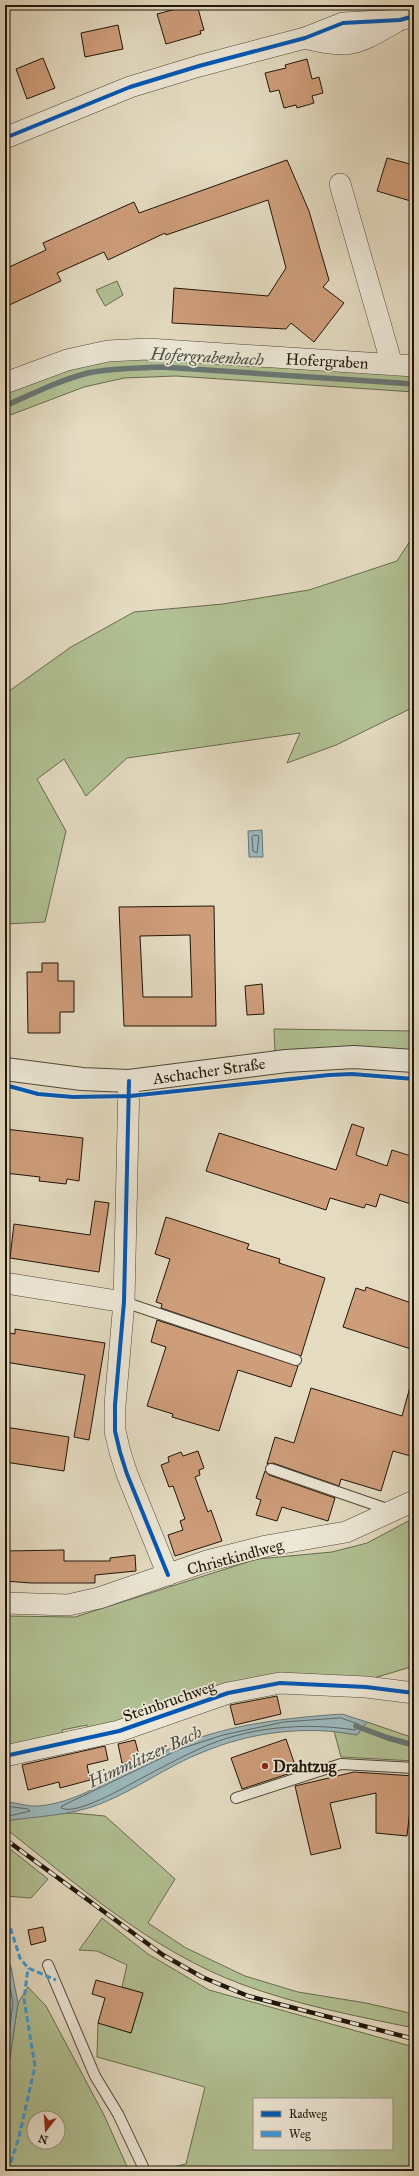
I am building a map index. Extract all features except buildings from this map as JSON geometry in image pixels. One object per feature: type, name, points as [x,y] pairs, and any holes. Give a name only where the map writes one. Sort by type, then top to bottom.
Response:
[{"type":"street","points":[[5,138],[130,87],[199,66],[305,38],[343,45],[363,41],[407,18]]},
{"type":"street","points":[[340,184],[392,365]]},
{"type":"street","name":"Hofergraben","points":[[5,382],[67,360],[108,351],[147,349],[414,366]]},
{"type":"street","name":"Aschacher Straße","points":[[5,1069],[82,1079],[129,1081],[286,1060],[354,1057],[414,1061]]},
{"type":"street","points":[[129,1081],[124,1302],[115,1405],[115,1431],[127,1474],[168,1575]]},
{"type":"street","points":[[5,1283],[124,1302]]},
{"type":"street","name":"Christkindlweg","points":[[5,1603],[68,1605],[99,1598],[207,1561],[266,1546],[346,1532],[414,1501]]},
{"type":"street","name":"Steinbruchweg","points":[[5,1756],[119,1731],[228,1693],[280,1683],[366,1687],[414,1693]]},
{"type":"lane","points":[[124,1302],[296,1360]]},
{"type":"lane","points":[[271,1469],[392,1510]]},
{"type":"lane","points":[[236,1798],[340,1764],[414,1768]]},
{"type":"lane","points":[[48,1965],[87,2058],[118,2114],[145,2171]]},
{"type":"green space","points":[[117,281],[123,295],[105,306],[96,290]]},
{"type":"green space","points":[[125,358],[162,359],[414,376],[414,392],[176,376],[124,378],[84,387],[5,417],[5,394],[64,372],[93,364]]},
{"type":"green space","points":[[414,535],[414,707],[336,745],[287,763],[300,733],[127,758],[86,796],[64,759],[37,779],[66,831],[45,922],[5,924],[5,694],[71,647],[134,612],[223,604],[309,590],[397,561]]},
{"type":"green space","points":[[274,1029],[414,1031],[414,1052],[275,1053]]},
{"type":"green space","points":[[414,1518],[414,1666],[374,1678],[170,1707],[88,1729],[87,1725],[62,1730],[63,1739],[5,1749],[5,1616],[75,1617],[257,1559],[332,1552],[367,1543]]},
{"type":"green space","points":[[367,1722],[414,1738],[414,1761],[341,1757],[334,1731],[357,1735]]},
{"type":"green space","points":[[73,1813],[105,1816],[175,1879],[148,1923],[186,1948],[245,1976],[298,1992],[366,2003],[414,2014],[414,2028],[284,1998],[241,1984],[208,1970],[177,1954],[117,1915],[5,1828],[5,1821],[42,1815]]},
{"type":"green space","points":[[5,1845],[48,1879],[31,1898],[5,1896]]},
{"type":"green space","points":[[102,1918],[148,1954],[209,1990],[414,2047],[414,2171],[154,2171],[186,2164],[205,2087],[97,2057],[98,2023],[131,2033],[143,1993],[122,1987],[127,1965],[97,1951],[79,1950]]},
{"type":"green space","points":[[28,1987],[46,2006],[104,2115],[129,2171],[5,2171],[5,2091],[18,2003]]},
{"type":"water","points":[[262,830],[263,857],[249,857],[248,831]]},
{"type":"water","points":[[342,1714],[367,1722],[357,1735],[318,1731],[279,1732],[259,1735],[221,1745],[190,1758],[126,1792],[89,1808],[65,1813],[5,1821],[5,1802],[38,1806],[74,1798],[110,1781],[162,1752],[199,1738],[259,1723]]},
{"type":"water","points":[[5,1950],[11,1967],[18,2003],[5,2091]]},
{"type":"waterway","name":"Hofergrabenbach","points":[[5,406],[67,379],[97,371],[125,368],[162,367],[414,384]]},
{"type":"waterway","name":"Himmlitzer Bach","points":[[356,1726],[388,1738],[414,1745]]},
{"type":"railway","points":[[5,1839],[163,1955],[202,1977],[248,1996],[414,2039]]},
{"type":"marked path","points":[[5,1911],[20,1958],[28,1968],[56,1980]]},
{"type":"marked path","points":[[8,2171],[19,2137],[35,2066],[24,1999],[28,1968]]},
{"type":"cycle path","points":[[5,138],[130,87],[199,66],[305,38],[343,23],[400,20],[414,16]]},
{"type":"cycle path","points":[[5,1085],[38,1094],[73,1097],[130,1096],[329,1075],[352,1074],[414,1079]]},
{"type":"cycle path","points":[[129,1081],[124,1302],[115,1405],[115,1431],[127,1474],[168,1575]]},
{"type":"cycle path","points":[[5,1756],[119,1731],[228,1693],[280,1683],[366,1687],[414,1693]]},
{"type":"place","name":"Drahtzug","points":[[265,1766]]}]
